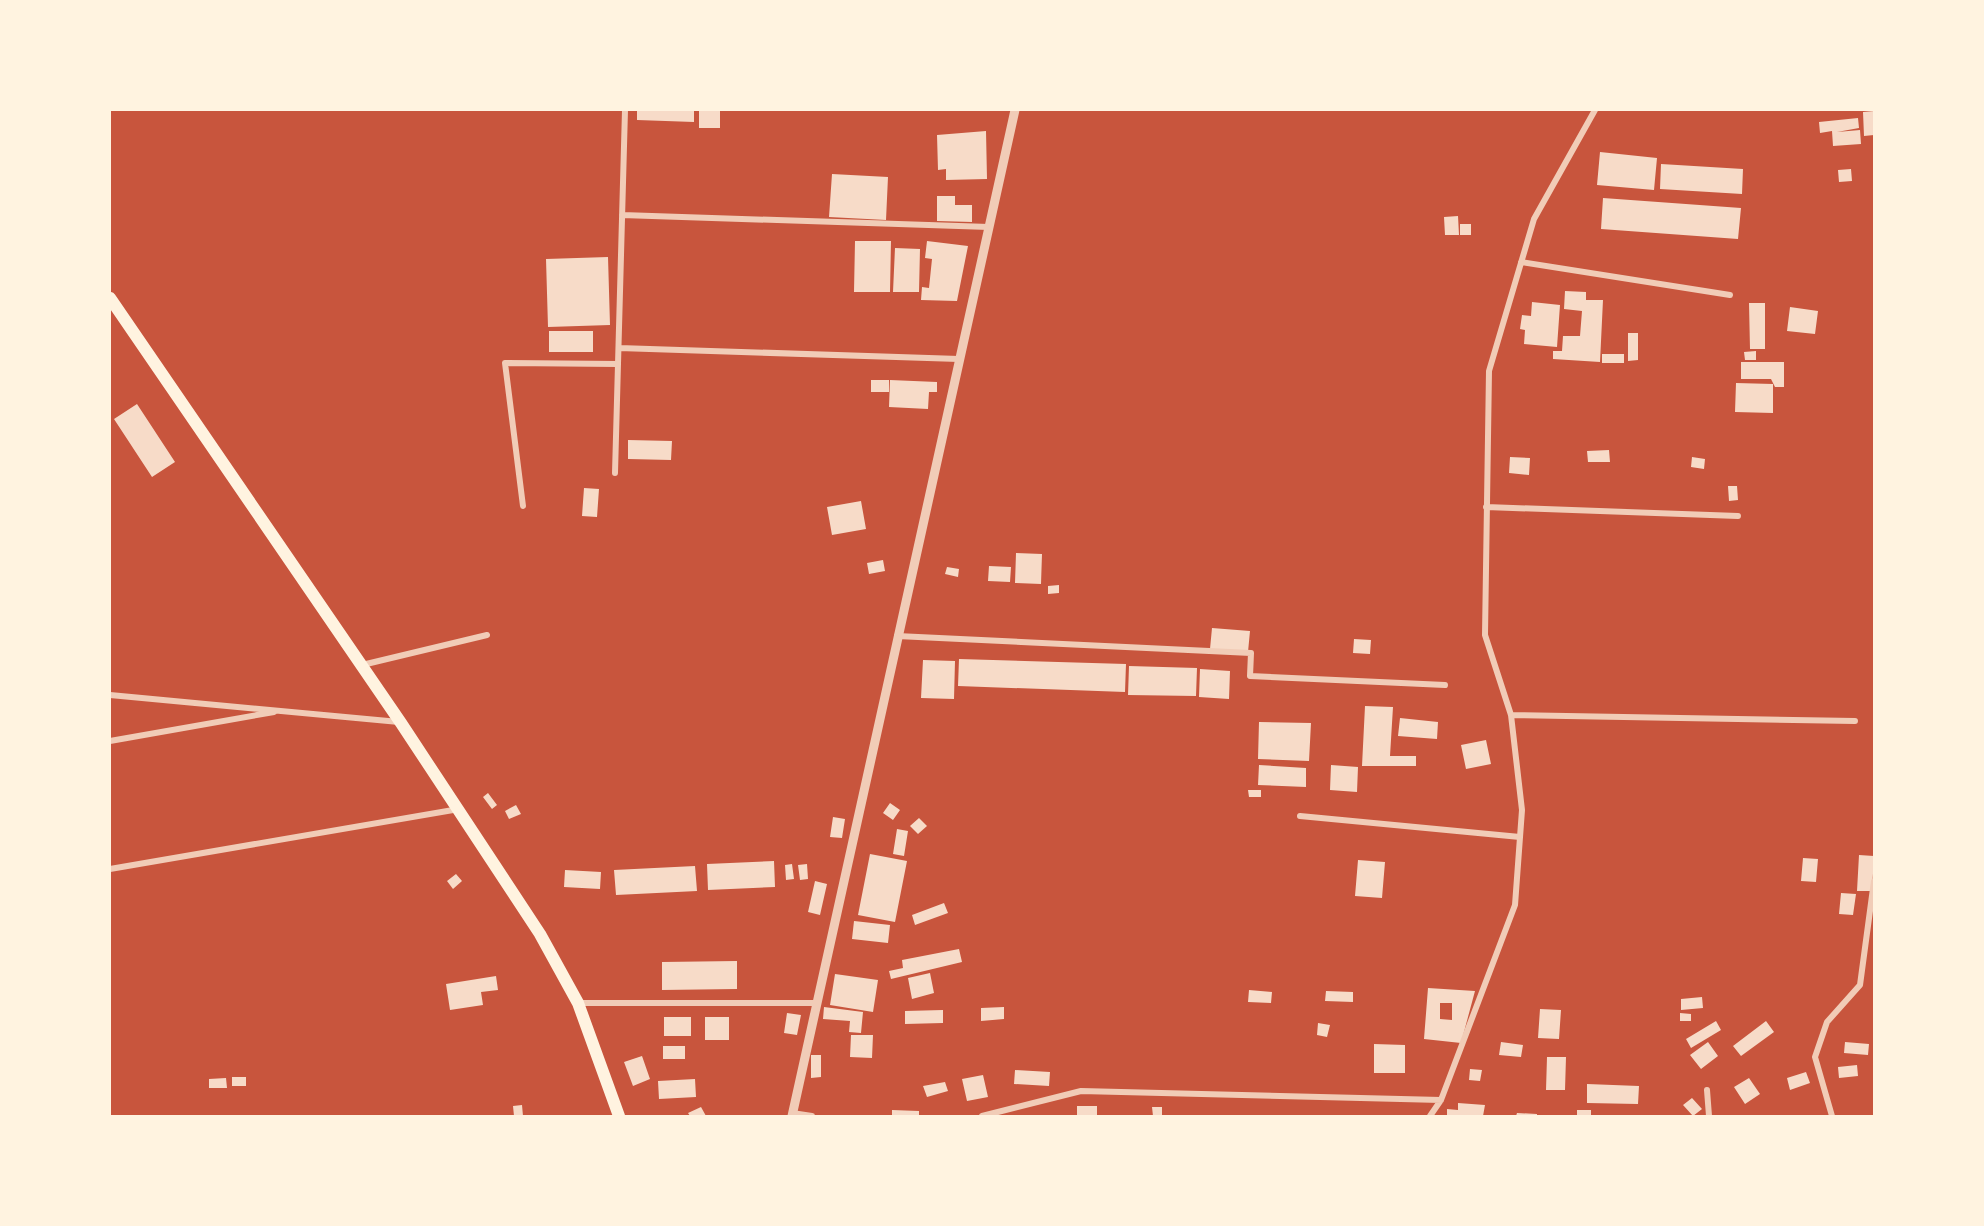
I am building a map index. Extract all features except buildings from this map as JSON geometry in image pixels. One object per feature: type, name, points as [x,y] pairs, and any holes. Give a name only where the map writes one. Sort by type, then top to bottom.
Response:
[{"type":"main road","points":[[110,298],[362,665],[540,934],[578,1004],[619,1116]]},
{"type":"street","points":[[615,472],[625,110]]},
{"type":"street","points":[[812,1116],[792,1115],[1015,110]]},
{"type":"street","points":[[1430,1116],[1441,1100],[1515,905],[1522,810],[1512,714],[1485,636],[1489,371],[1534,219],[1595,110]]},
{"type":"street","points":[[622,215],[989,227]]},
{"type":"street","points":[[1521,262],[1730,295]]},
{"type":"street","points":[[619,348],[959,359]]},
{"type":"street","points":[[523,506],[505,363],[618,364]]},
{"type":"street","points":[[1486,507],[1738,516]]},
{"type":"street","points":[[362,665],[487,635]]},
{"type":"street","points":[[897,636],[1251,653],[1250,676],[1445,685]]},
{"type":"street","points":[[110,695],[401,723]]},
{"type":"street","points":[[110,741],[283,711]]},
{"type":"street","points":[[1512,714],[1855,721]]},
{"type":"street","points":[[110,869],[459,809]]},
{"type":"street","points":[[1300,816],[1520,837]]},
{"type":"street","points":[[1832,1116],[1815,1058],[1827,1022],[1860,985],[1874,881]]},
{"type":"street","points":[[578,1004],[817,1003]]},
{"type":"street","points":[[1707,1090],[1708,1116]]},
{"type":"street","points":[[982,1116],[1081,1091],[1441,1100]]}]
